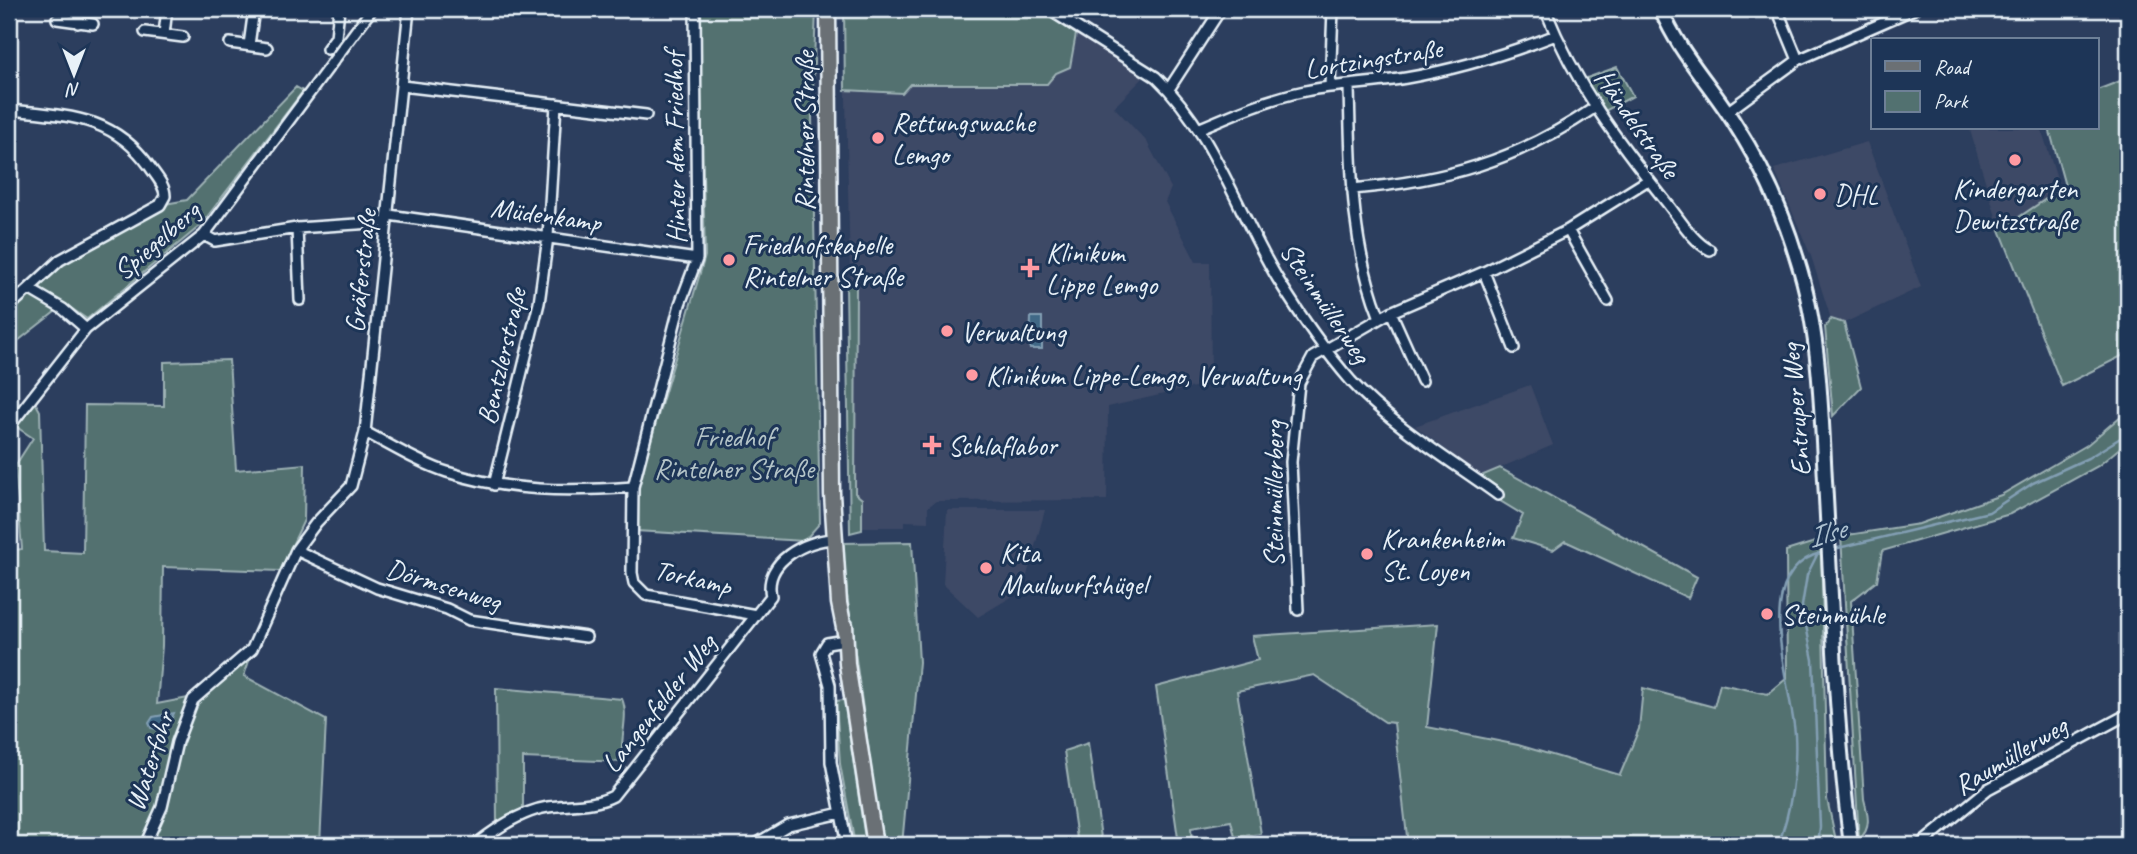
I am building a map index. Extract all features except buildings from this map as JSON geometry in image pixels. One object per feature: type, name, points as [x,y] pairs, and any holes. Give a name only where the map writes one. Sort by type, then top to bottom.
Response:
[{"type":"main road","name":"Rintelner Straße","points":[[828,9],[834,539],[838,590],[844,610],[845,637],[875,845]]},
{"type":"main road","name":"Entruper Weg","points":[[1661,9],[1672,35],[1727,112],[1777,203],[1806,289],[1817,370],[1843,771],[1851,845]]},
{"type":"street","points":[[78,23],[80,9]]},
{"type":"street","points":[[164,34],[167,9]]},
{"type":"street","points":[[249,45],[254,9]]},
{"type":"street","points":[[327,49],[336,37],[340,9]]},
{"type":"street","name":"Spiegelberg","points":[[9,428],[86,329],[204,235],[372,9]]},
{"type":"street","name":"Gräferstraße","points":[[316,523],[351,486],[365,432],[409,9]]},
{"type":"street","name":"Hinter dem Friedhof","points":[[633,487],[681,304],[697,259],[695,9]]},
{"type":"street","name":"Steinmüllerweg","points":[[1048,9],[1156,77],[1169,89],[1198,130],[1278,280],[1351,381],[1385,411],[1498,495]]},
{"type":"street","points":[[1169,89],[1221,9]]},
{"type":"street","points":[[1330,87],[1333,9]]},
{"type":"street","name":"Händelstraße","points":[[1545,9],[1594,108],[1648,180],[1703,247],[1710,250]]},
{"type":"street","points":[[1777,9],[1798,60]]},
{"type":"street","points":[[1727,112],[1798,60],[1897,11],[1914,9]]},
{"type":"street","points":[[57,19],[93,24]]},
{"type":"street","points":[[145,32],[183,37]]},
{"type":"street","name":"Lortzingstraße","points":[[1198,130],[1248,107],[1330,87],[1349,87],[1477,63],[1556,35]]},
{"type":"street","points":[[230,43],[267,48]]},
{"type":"street","points":[[402,86],[646,115]]},
{"type":"street","points":[[1349,87],[1354,225],[1363,266],[1380,317]]},
{"type":"street","name":"Bentzlerstraße","points":[[494,485],[539,303],[548,237],[556,104]]},
{"type":"street","points":[[1352,189],[1405,185],[1467,172],[1544,140],[1594,108]]},
{"type":"street","points":[[9,110],[60,115],[116,132],[140,153],[162,183],[165,196],[160,205],[60,260],[9,307]]},
{"type":"street","name":"Steinmüllerberg","points":[[1298,610],[1291,474],[1297,393],[1305,367],[1313,357],[1380,317],[1484,272],[1569,230],[1648,180]]},
{"type":"street","name":"Müdenkamp","points":[[204,235],[215,240],[388,218],[548,237],[697,259]]},
{"type":"street","points":[[297,228],[300,300]]},
{"type":"street","points":[[1569,230],[1608,300]]},
{"type":"street","points":[[1484,272],[1514,348]]},
{"type":"street","points":[[29,289],[63,309],[86,329]]},
{"type":"street","points":[[1391,312],[1422,381]]},
{"type":"street","points":[[365,432],[445,471],[494,485],[566,492],[633,487]]},
{"type":"street","name":"Torkamp","points":[[633,487],[632,573],[638,590],[655,598],[756,615]]},
{"type":"street","name":"Waterfohr","points":[[145,845],[162,807],[177,742],[193,700],[252,649],[296,550],[316,523]]},
{"type":"street","name":"Langenfelder Weg","points":[[475,845],[498,827],[544,807],[603,801],[613,796],[771,596],[771,579],[789,555],[810,542],[834,539]]},
{"type":"street","name":"Dörmsenweg","points":[[296,550],[377,588],[447,608],[469,620],[586,637]]},
{"type":"street","points":[[845,637],[827,643],[821,653],[829,679],[831,762],[847,845]]},
{"type":"street","name":"Raumüllerweg","points":[[1920,845],[1988,789],[2128,713]]},
{"type":"street","points":[[754,845],[788,825],[841,813]]},
{"type":"shaded area","name":"Klinikum Lippe Lemgo","points":[[844,9],[1038,9],[1144,77],[1114,107],[1147,142],[1171,188],[1165,202],[1196,262],[1210,262],[1211,383],[1108,407],[1107,500],[936,501],[928,507],[928,522],[905,521],[905,527],[863,527],[862,499],[855,493]]},
{"type":"shaded area","name":"Kindergarten Dewitzstraße","points":[[1970,130],[2042,130],[2060,189],[2000,230]]},
{"type":"shaded area","points":[[1867,142],[1921,287],[1844,323],[1831,319],[1811,256],[1774,169]]},
{"type":"shaded area","points":[[1031,317],[1042,317],[1042,349],[1030,349]]},
{"type":"shaded area","points":[[1530,385],[1553,445],[1481,476],[1415,426]]},
{"type":"shaded area","name":"Kita Maulwurfshügel","points":[[947,510],[1045,510],[1023,590],[978,617],[943,584]]},
{"type":"shaded area","points":[[174,713],[166,731],[151,728],[149,723],[153,717]]},
{"type":"green space","name":"Friedhof Rintelner Straße","points":[[699,9],[816,9],[812,116],[820,523],[804,541],[636,531],[637,487],[705,256]]},
{"type":"green space","points":[[844,9],[1038,9],[1076,34],[1070,67],[1056,73],[1047,84],[910,84],[902,93],[845,90]]},
{"type":"green space","points":[[1617,67],[1633,96],[1605,111],[1584,79]]},
{"type":"green space","points":[[2128,78],[2128,353],[2062,386],[2000,230],[2065,186],[2050,130],[2098,130],[2098,90]]},
{"type":"green space","points":[[296,87],[303,91],[200,226],[87,319],[65,304],[9,348],[9,313],[61,266],[165,204],[187,200]]},
{"type":"green space","points":[[846,285],[856,285],[855,493],[862,499],[862,530],[850,533]]},
{"type":"green space","points":[[1831,319],[1844,323],[1861,387],[1833,416],[1825,327]]},
{"type":"green space","points":[[229,360],[236,470],[305,464],[304,520],[280,571],[163,567],[162,646],[157,704],[193,697],[165,790],[140,845],[9,845],[9,551],[22,549],[15,466],[33,438],[15,426],[35,402],[40,411],[44,551],[83,553],[85,405],[164,406],[164,362]]},
{"type":"green space","points":[[2128,410],[2128,441],[2098,466],[2010,514],[1882,551],[1877,581],[1851,601],[1864,799],[1868,821],[1866,831],[1859,839],[1841,536],[1919,524],[2001,495],[2087,445]]},
{"type":"green space","points":[[1500,468],[1697,577],[1688,598],[1565,541],[1553,550],[1513,538],[1523,515],[1497,499],[1500,489],[1481,476]]},
{"type":"green space","points":[[1821,540],[1827,799],[1837,845],[1408,845],[1394,723],[1385,722],[1314,675],[1237,691],[1261,834],[1235,837],[1231,821],[1191,828],[1192,845],[1179,845],[1156,687],[1258,660],[1252,636],[1438,624],[1427,727],[1518,745],[1620,775],[1639,729],[1643,688],[1714,707],[1720,684],[1768,694],[1787,678],[1786,551]]},
{"type":"green space","points":[[912,542],[919,662],[902,845],[882,845],[842,543]]},
{"type":"green space","points":[[253,649],[244,676],[326,720],[320,845],[148,845],[174,760],[198,697]]},
{"type":"green space","points":[[496,688],[622,699],[625,714],[623,762],[523,758],[523,814],[497,825]]},
{"type":"green space","points":[[844,700],[866,845],[855,845],[840,764],[836,701]]},
{"type":"green space","points":[[1088,743],[1102,845],[1078,845],[1064,751]]},
{"type":"waterway","name":"Ilse","points":[[1834,549],[1989,512],[2033,483],[2088,458],[2122,437],[2128,430]]},
{"type":"waterway","name":"Ilse","points":[[1778,845],[1790,804],[1795,748],[1792,712],[1782,658],[1780,603],[1787,580],[1801,563],[1824,552]]},
{"type":"waterway","points":[[1818,553],[1807,575],[1802,606],[1813,660],[1820,827],[1818,845]]},
{"type":"place","name":"Rettungswache Lemgo","points":[[878,138]]},
{"type":"place","name":"Kindergarten Dewitzstraße","points":[[2015,160]]},
{"type":"place","name":"DHL","points":[[1820,194]]},
{"type":"place","name":"Friedhofskapelle Rintelner Straße","points":[[729,260]]},
{"type":"place","name":"Klinikum Lippe Lemgo","points":[[1030,268]]},
{"type":"place","name":"Verwaltung","points":[[947,331]]},
{"type":"place","name":"Klinikum Lippe-Lemgo, Verwaltung","points":[[972,375]]},
{"type":"place","name":"Schlaflabor","points":[[932,445]]},
{"type":"place","name":"Krankenheim St. Loyen","points":[[1367,554]]},
{"type":"place","name":"Kita Maulwurfshügel","points":[[986,568]]},
{"type":"place","name":"Steinmühle","points":[[1767,614]]}]
